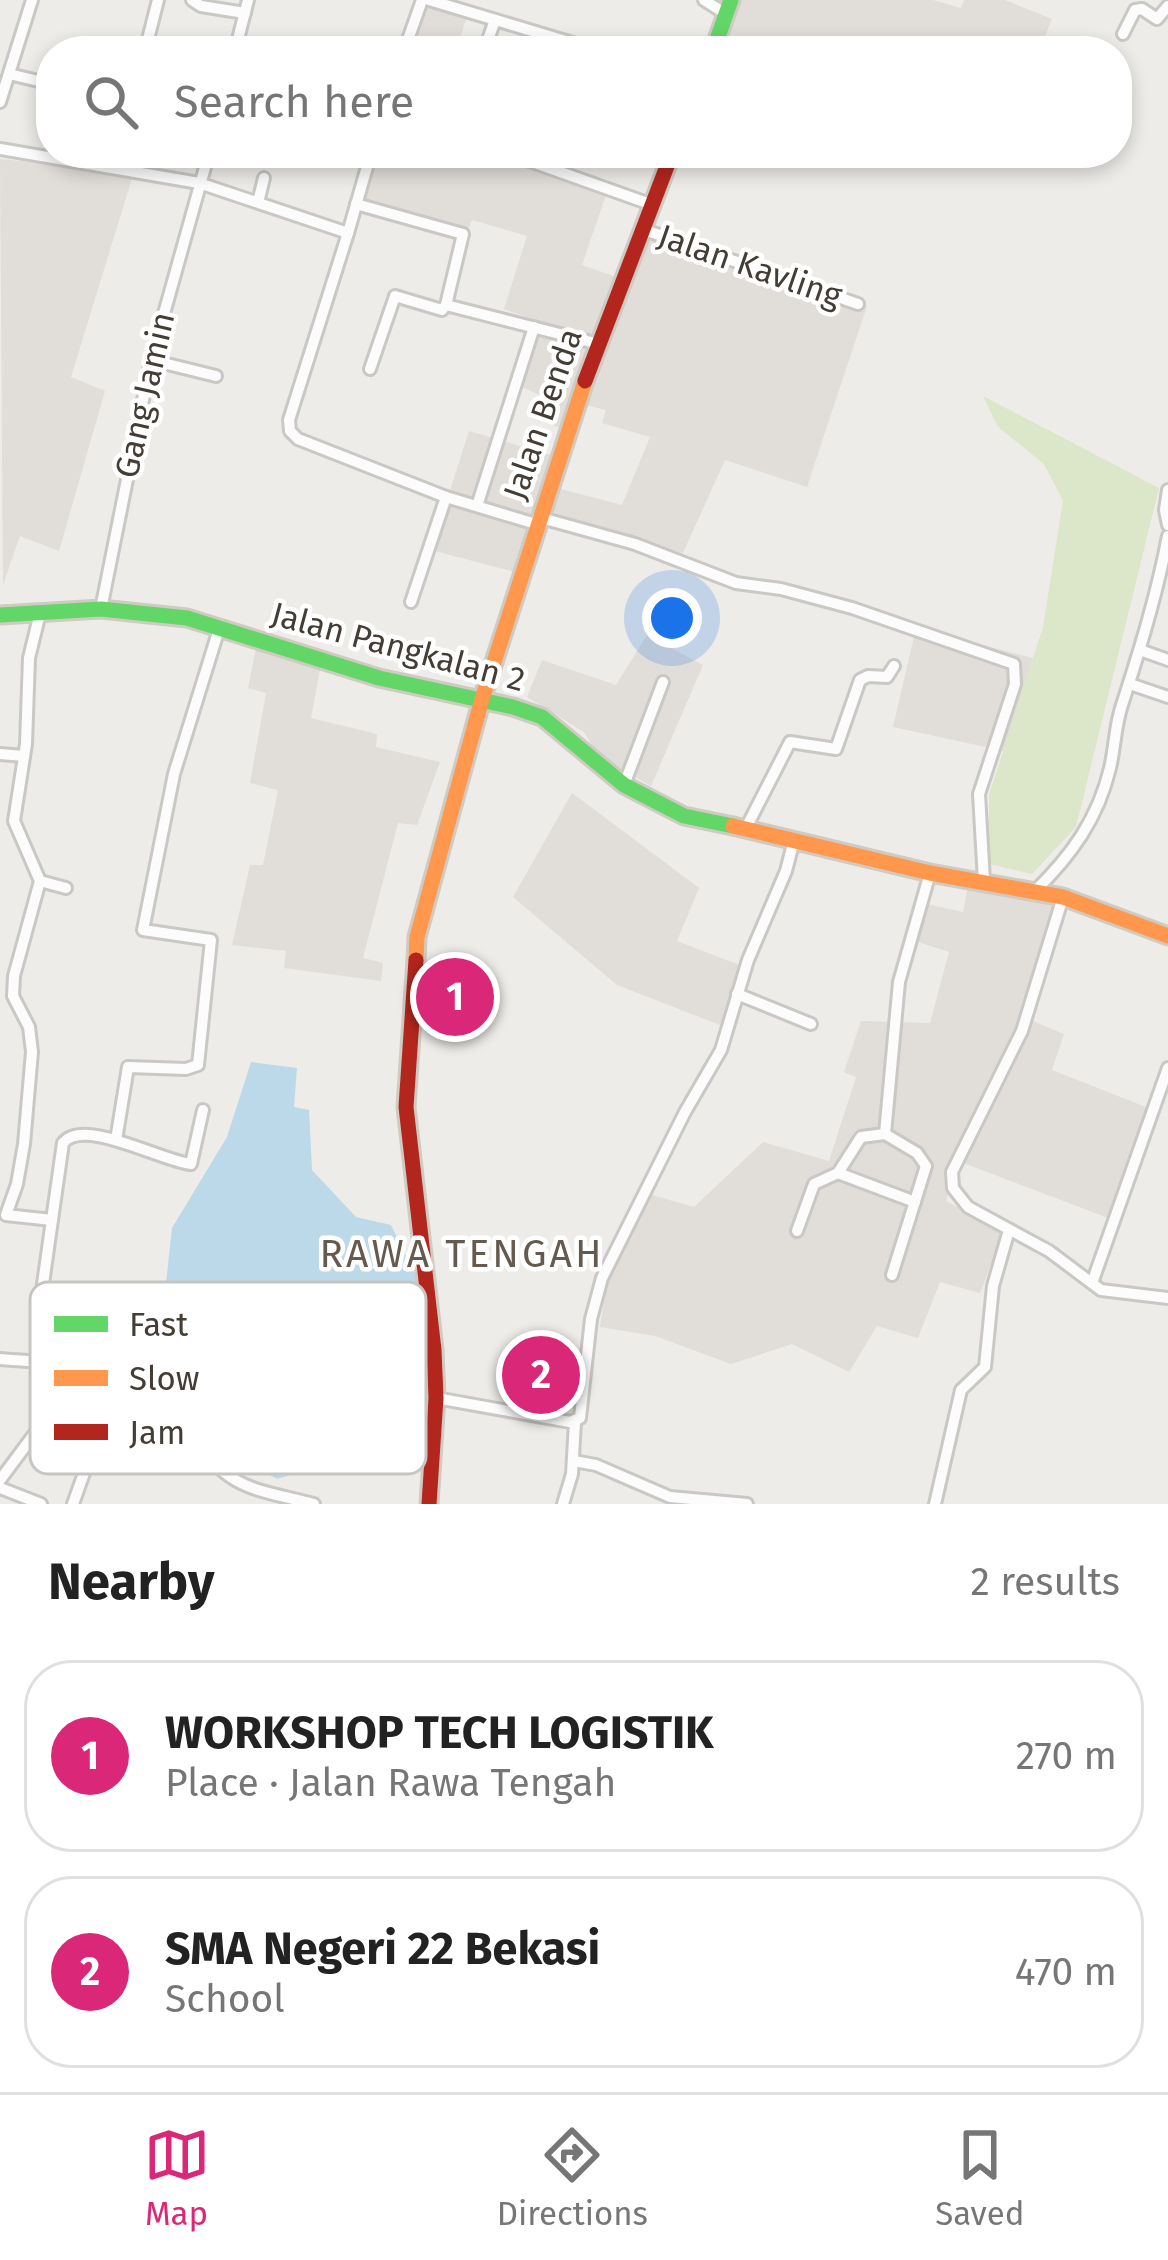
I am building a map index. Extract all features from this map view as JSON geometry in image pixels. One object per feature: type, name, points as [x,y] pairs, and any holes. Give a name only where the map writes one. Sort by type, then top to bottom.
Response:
[{"type":"street","points":[[0,102],[32,0]]},
{"type":"street","points":[[149,36],[158,0]]},
{"type":"street","points":[[193,0],[201,6],[246,6],[239,36]]},
{"type":"street","points":[[410,36],[425,0],[546,36]]},
{"type":"street","points":[[704,0],[728,7],[717,36]]},
{"type":"street","points":[[1123,34],[1135,10],[1157,19],[1168,6]]},
{"type":"street","points":[[489,36],[495,20]]},
{"type":"street","points":[[0,37],[17,44]]},
{"type":"street","points":[[9,74],[36,80]]},
{"type":"street","points":[[0,148],[36,153]]},
{"type":"street","points":[[118,168],[199,183],[348,233]]},
{"type":"street","name":"Gang Jamin","points":[[101,609],[151,360],[204,168]]},
{"type":"street","points":[[366,168],[289,420],[290,430],[298,439],[446,497],[634,544],[736,583],[781,589],[852,608],[1014,664],[1015,684],[980,794],[984,881]]},
{"type":"street","points":[[549,168],[650,204]]},
{"type":"street","name":"Jalan Benda","points":[[429,1504],[436,1397],[433,1332],[406,1107],[414,956],[482,699],[537,521],[666,168]]},
{"type":"street","points":[[258,202],[264,178]]},
{"type":"street","points":[[356,204],[463,234],[446,305],[442,310],[392,297],[370,369]]},
{"type":"street","name":"Jalan Kavling","points":[[641,229],[858,304]]},
{"type":"street","points":[[446,305],[599,344]]},
{"type":"street","points":[[476,506],[534,327]]},
{"type":"street","points":[[151,360],[216,376]]},
{"type":"street","points":[[1168,490],[1168,525]]},
{"type":"street","points":[[411,602],[446,497]]},
{"type":"street","points":[[1034,892],[1077,846],[1096,809],[1140,650],[1162,603],[1168,536]]},
{"type":"street","name":"Jalan Pangkalan 2","points":[[0,615],[101,609],[187,618],[379,678],[482,699],[542,717],[624,785],[684,816],[930,873],[1063,897],[1168,936]]},
{"type":"street","points":[[40,614],[27,681],[24,756],[14,820],[40,881],[13,995],[29,1027],[32,1052],[17,1184],[3,1214],[52,1220]]},
{"type":"street","points":[[116,1140],[128,1067],[175,1070],[199,1065],[212,940],[143,930],[174,774],[219,629]]},
{"type":"street","points":[[1140,650],[1168,660]]},
{"type":"street","points":[[745,830],[790,742],[836,749],[860,680],[887,677],[894,666]]},
{"type":"street","points":[[624,785],[662,682]]},
{"type":"street","points":[[1130,684],[1168,698]]},
{"type":"street","points":[[0,754],[24,756]]},
{"type":"street","points":[[563,1504],[574,1462],[575,1422],[583,1412],[591,1319],[602,1278],[721,1050],[794,840]]},
{"type":"street","points":[[885,1134],[899,982],[930,873]]},
{"type":"street","points":[[40,881],[65,888]]},
{"type":"street","points":[[1063,897],[1022,1031],[952,1172],[953,1188],[968,1208],[1049,1251],[1109,1293],[1168,1298]]},
{"type":"street","points":[[737,994],[811,1024]]},
{"type":"street","points":[[1092,1283],[1168,1068]]},
{"type":"street","points":[[43,1282],[63,1143],[68,1136],[116,1140],[191,1164],[203,1110]]},
{"type":"street","points":[[797,1231],[814,1184],[838,1173],[861,1137],[885,1134],[926,1166],[892,1275]]},
{"type":"street","points":[[838,1173],[916,1202]]},
{"type":"street","points":[[935,1504],[961,1390],[985,1367],[994,1279],[1009,1230]]},
{"type":"street","points":[[0,1359],[30,1362]]},
{"type":"street","points":[[436,1397],[575,1422]]},
{"type":"street","points":[[30,1441],[0,1484],[41,1504]]},
{"type":"street","points":[[574,1462],[596,1465],[670,1497],[738,1503]]},
{"type":"street","points":[[73,1504],[84,1474]]},
{"type":"street","points":[[227,1474],[246,1489],[314,1504]]},
{"type":"street","points":[[243,1504],[246,1489]]},
{"type":"shaded area","points":[[420,0],[455,0],[470,6],[461,36],[408,36]]},
{"type":"shaded area","points":[[734,0],[933,0],[961,8],[964,0],[1005,0],[1052,19],[1045,36],[719,36]]},
{"type":"shaded area","points":[[0,159],[36,162],[36,168],[134,172],[71,377],[105,391],[59,551],[20,536],[3,585]]},
{"type":"shaded area","points":[[364,168],[556,168],[608,189],[582,265],[628,281],[651,227],[867,306],[807,487],[725,460],[683,553],[535,519],[515,572],[431,550],[469,431],[561,458],[553,487],[622,505],[650,437],[602,423],[606,410],[573,402],[564,429],[534,419],[540,395],[519,386],[541,322],[504,309],[527,236],[472,220],[467,233],[354,198]]},
{"type":"shaded area","points":[[916,628],[1033,658],[1004,751],[893,727]]},
{"type":"shaded area","points":[[647,635],[703,665],[651,786],[599,756],[584,732],[527,697],[542,660],[616,685]]},
{"type":"shaded area","points":[[257,643],[321,664],[311,718],[377,734],[376,747],[440,762],[417,825],[398,823],[363,958],[383,963],[381,981],[284,968],[286,951],[232,945],[250,865],[263,865],[278,790],[250,783],[266,693],[248,688]]},
{"type":"shaded area","points":[[572,793],[699,888],[677,941],[747,968],[725,1027],[617,985],[513,897]]},
{"type":"shaded area","points":[[968,886],[1055,901],[1023,1017],[1064,1034],[1052,1070],[1151,1109],[1111,1219],[958,1161],[946,1201],[1004,1230],[980,1293],[940,1282],[918,1338],[877,1326],[849,1372],[792,1344],[731,1364],[655,1336],[600,1327],[609,1266],[652,1195],[694,1207],[763,1142],[829,1161],[856,1077],[844,1072],[861,1021],[930,1023],[949,952],[915,941],[926,904],[963,912]]},
{"type":"green space","points":[[983,396],[1159,488],[1076,827],[1032,874],[989,864],[989,795],[1043,627],[1063,501],[1044,464],[998,427]]},
{"type":"water","points":[[251,1062],[297,1068],[294,1107],[309,1110],[312,1170],[356,1217],[391,1225],[419,1282],[166,1282],[172,1228],[227,1137]]},
{"type":"traffic: fast","points":[[718,36],[731,0]]},
{"type":"traffic: fast","points":[[0,615],[101,609],[187,618],[379,678],[513,707],[542,717],[624,785],[684,816],[733,826]]},
{"type":"traffic: slow","points":[[416,960],[417,937],[482,699],[585,381]]},
{"type":"traffic: slow","points":[[733,826],[930,873],[1063,897],[1168,936]]},
{"type":"traffic: jam","points":[[585,381],[666,168]]},
{"type":"traffic: jam","points":[[416,960],[406,1107],[434,1350],[429,1504]]},
{"type":"place","name":"WORKSHOP TECH LOGISTIK","points":[[455,997]]},
{"type":"place","name":"SMA Negeri 22 Bekasi","points":[[541,1375]]},
{"type":"district","name":"RAWA TENGAH","points":[[462,1254]]}]
